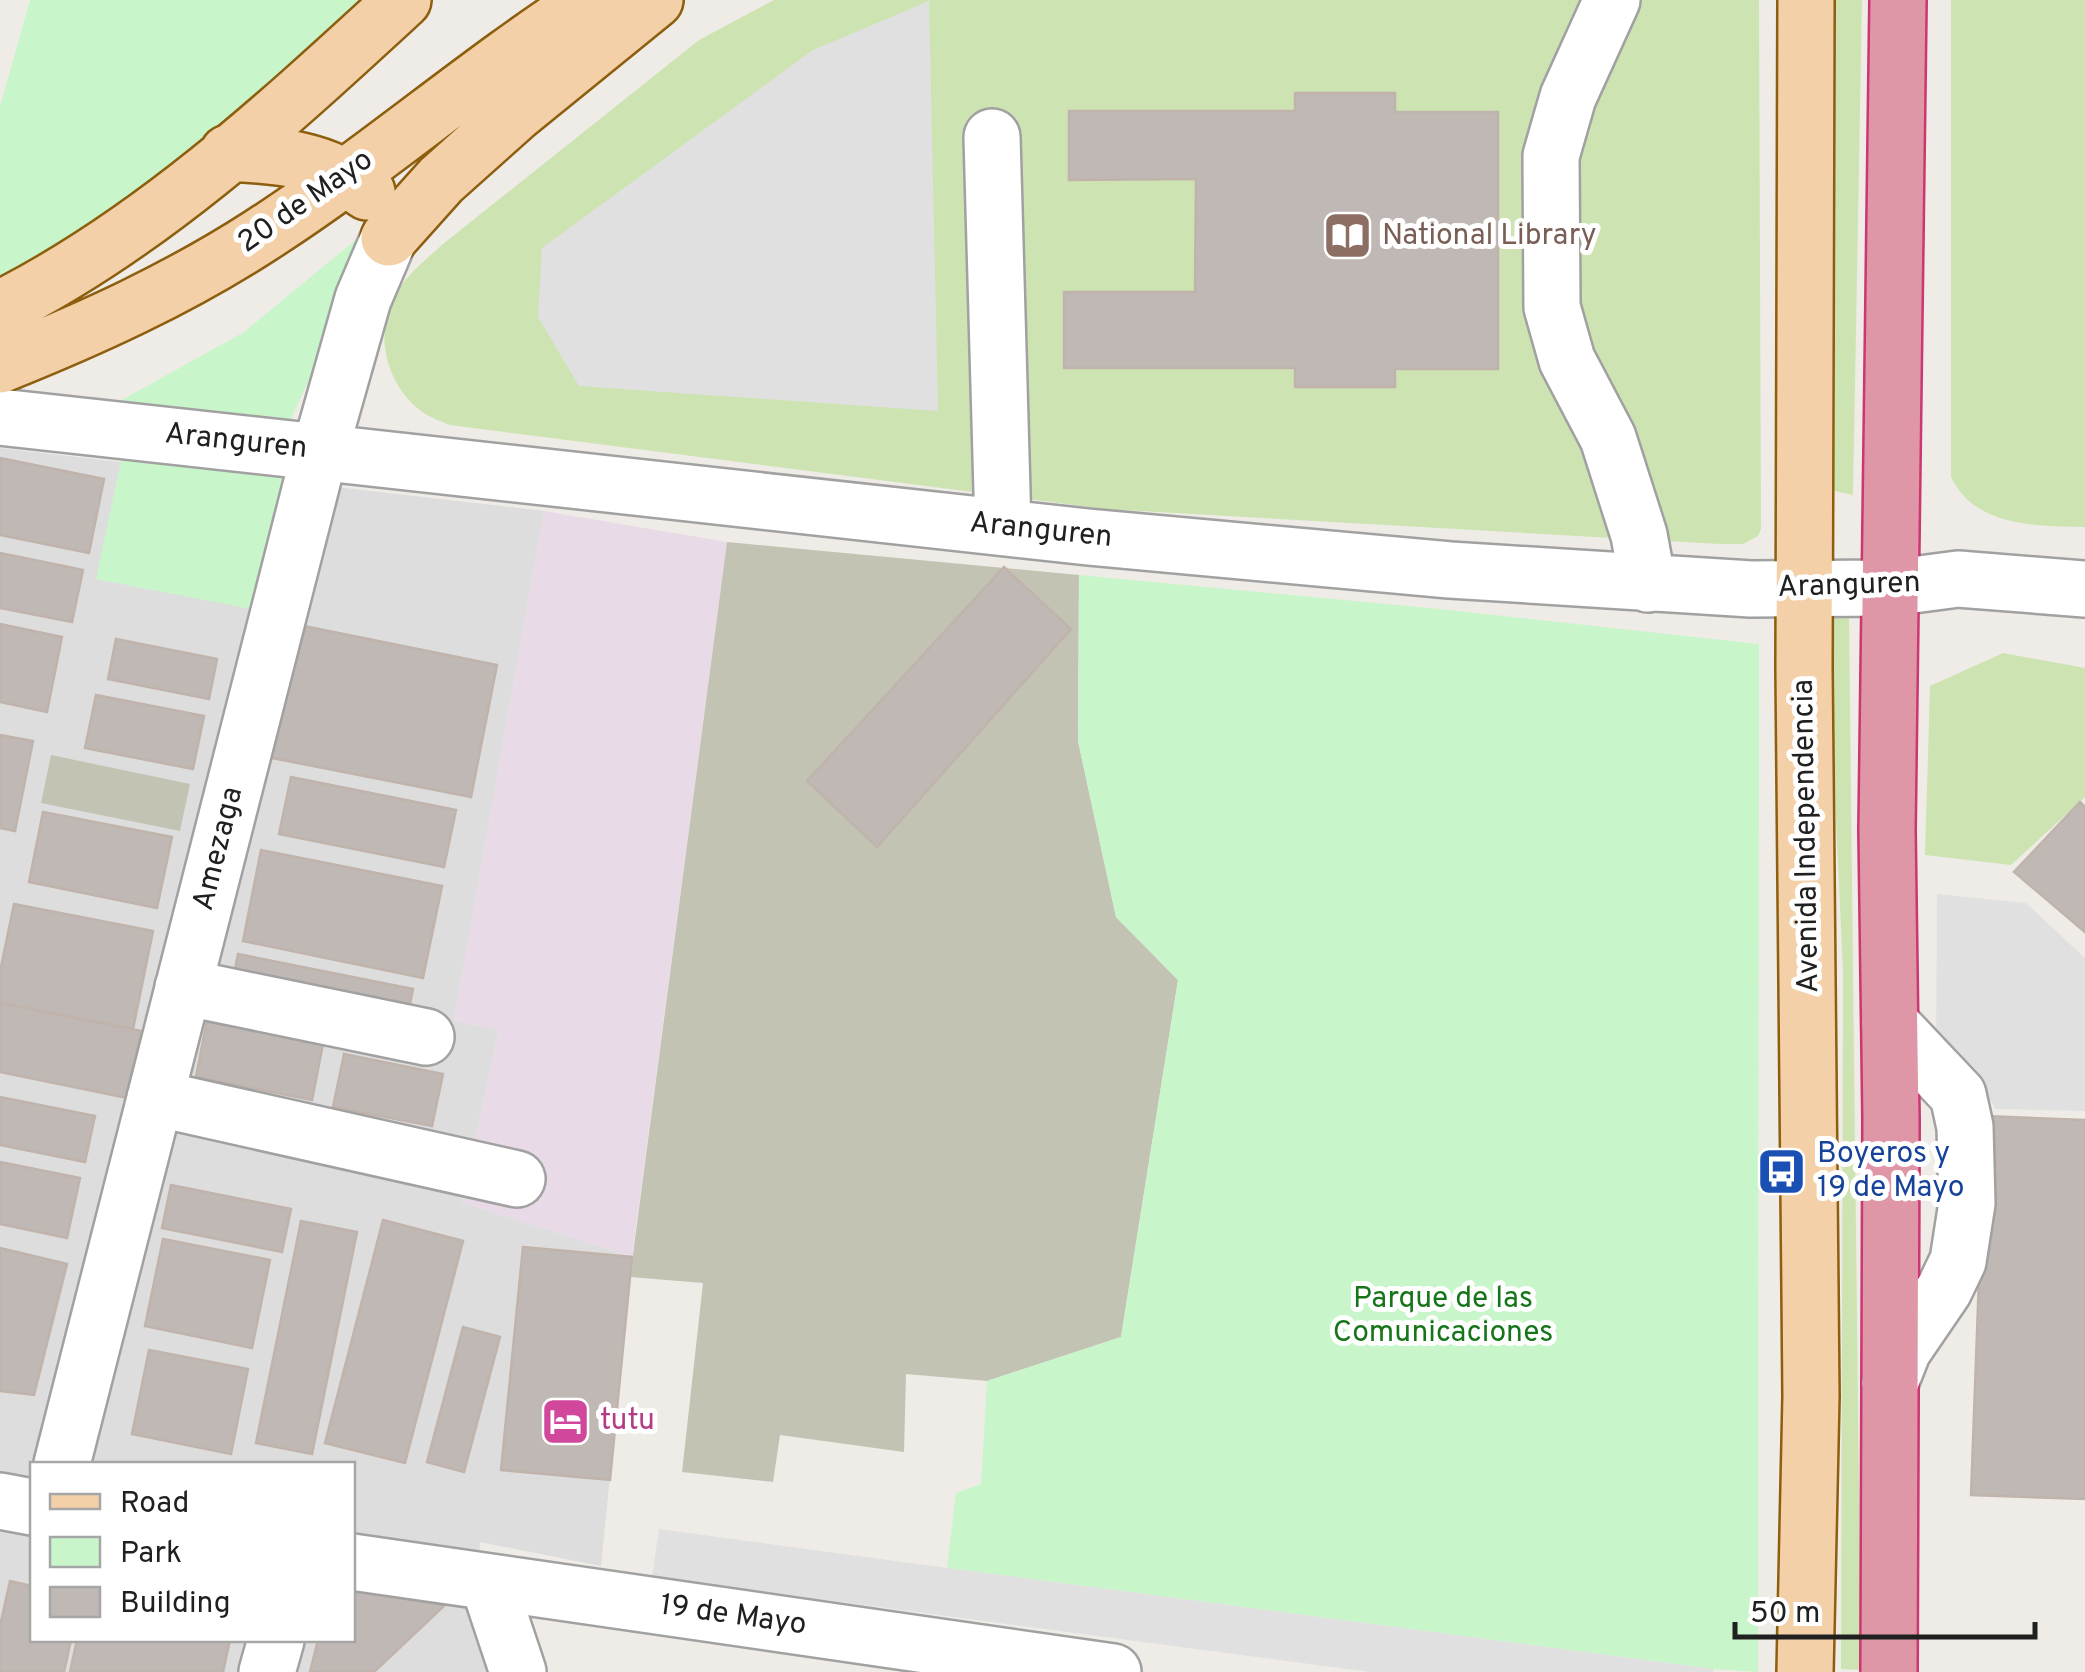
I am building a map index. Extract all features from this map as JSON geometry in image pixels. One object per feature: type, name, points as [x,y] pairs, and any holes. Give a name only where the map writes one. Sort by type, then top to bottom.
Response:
[{"type":"highway","points":[[1889,1672],[1887,830],[1898,0]]},
{"type":"main road","points":[[0,309],[47,285],[127,234],[228,153],[403,0]]},
{"type":"main road","name":"20 de Mayo","points":[[0,365],[96,326],[191,278],[261,236],[590,0]]},
{"type":"main road","points":[[389,238],[441,180],[655,0]]},
{"type":"main road","name":"Avenida Independencia","points":[[1805,1672],[1811,1396],[1805,588],[1806,0]]},
{"type":"main road","points":[[228,153],[292,156],[346,176],[379,202],[389,238]]},
{"type":"street","points":[[1612,0],[1568,97],[1551,156],[1552,306],[1567,360],[1608,438],[1639,536],[1648,584]]},
{"type":"street","points":[[992,137],[1003,527]]},
{"type":"street","name":"Amezaga","points":[[63,1462],[320,451],[363,300],[389,238]]},
{"type":"street","name":"Aranguren","points":[[0,417],[1003,527],[1412,566],[1751,589],[1890,588],[1958,580],[2085,589]]},
{"type":"street","points":[[183,986],[426,1037]]},
{"type":"street","points":[[1890,1022],[1958,1095],[1966,1126],[1967,1203],[1958,1261],[1944,1290],[1902,1350],[1890,1384]]},
{"type":"street","points":[[155,1098],[517,1179]]},
{"type":"street","points":[[0,1501],[30,1507]]},
{"type":"street","name":"19 de Mayo","points":[[355,1562],[949,1659],[1113,1672]]},
{"type":"street","points":[[488,1582],[518,1672]]},
{"type":"street","points":[[267,1672],[275,1642]]},
{"type":"shaded area","points":[[929,1],[938,411],[579,386],[538,317],[542,248],[813,50]]},
{"type":"shaded area","points":[[0,448],[544,511],[454,1021],[499,1029],[462,1202],[632,1257],[601,1566],[480,1542],[477,1612],[499,1672],[0,1672]]},
{"type":"shaded area","points":[[544,511],[727,542],[632,1257],[462,1202],[499,1030],[454,1021]]},
{"type":"shaded area","points":[[727,542],[1079,575],[1078,741],[1116,917],[1178,980],[1121,1337],[987,1381],[906,1374],[904,1452],[780,1435],[773,1482],[682,1472],[703,1283],[630,1277]]},
{"type":"shaded area","points":[[51,755],[190,784],[180,831],[41,803]]},
{"type":"shaded area","points":[[1937,894],[2026,903],[2085,958],[2085,1111],[1996,1109],[1986,1094],[1962,1076],[1936,1069]]},
{"type":"shaded area","points":[[659,1529],[1713,1672],[1370,1672],[652,1577]]},
{"type":"green space","points":[[30,0],[383,0],[241,126],[0,291],[0,107]]},
{"type":"green space","points":[[774,0],[1759,0],[1758,536],[1743,544],[1719,544],[1105,509],[450,425],[421,411],[393,376],[385,348],[386,318],[407,279],[443,244],[699,40]]},
{"type":"green space","points":[[1832,0],[1862,0],[1853,495],[1830,490]]},
{"type":"green space","points":[[1951,0],[2085,0],[2085,527],[2027,524],[1991,515],[1975,506],[1951,477]]},
{"type":"green space","points":[[370,228],[374,237],[291,419],[122,409],[120,401],[244,332]]},
{"type":"green space","points":[[125,442],[275,468],[287,487],[256,610],[96,579]]},
{"type":"green space","name":"Parque de las Comunicaciones","points":[[1079,575],[1759,644],[1758,1672],[947,1568],[956,1493],[981,1484],[987,1381],[1121,1337],[1178,980],[1116,917],[1078,741]]},
{"type":"green space","points":[[1831,607],[1848,613],[1849,618],[1861,1670],[1841,1669],[1843,973],[1827,620]]},
{"type":"green space","points":[[2003,653],[2085,668],[2085,797],[2011,865],[1925,855],[1930,686]]},
{"type":"building","name":"National Library","points":[[1295,93],[1395,93],[1395,112],[1498,112],[1498,369],[1395,369],[1395,387],[1295,387],[1295,368],[1064,368],[1064,292],[1195,292],[1196,179],[1069,180],[1069,111],[1295,111]]},
{"type":"building","points":[[0,458],[104,479],[89,553],[0,535]]},
{"type":"building","points":[[0,553],[83,570],[72,622],[0,608]]},
{"type":"building","points":[[1004,567],[1071,629],[877,847],[807,781]]},
{"type":"building","points":[[0,624],[62,637],[47,712],[0,702]]},
{"type":"building","points":[[299,625],[497,665],[471,797],[272,758]]},
{"type":"building","points":[[116,639],[217,659],[209,699],[108,679]]},
{"type":"building","points":[[96,695],[204,716],[193,769],[85,748]]},
{"type":"building","points":[[0,735],[33,741],[15,831],[0,828]]},
{"type":"building","points":[[291,777],[456,810],[444,867],[279,834]]},
{"type":"building","points":[[2080,802],[2085,807],[2085,932],[2014,872]]},
{"type":"building","points":[[43,812],[172,837],[157,908],[29,882]]},
{"type":"building","points":[[261,850],[442,886],[423,978],[243,941]]},
{"type":"building","points":[[14,904],[153,931],[133,1029],[0,1003],[0,972]]},
{"type":"building","points":[[238,954],[413,989],[406,1023],[231,989]]},
{"type":"building","points":[[0,1003],[141,1031],[127,1098],[0,1072]]},
{"type":"building","points":[[208,1015],[324,1039],[312,1100],[196,1077]]},
{"type":"building","points":[[344,1054],[443,1074],[432,1126],[333,1107]]},
{"type":"building","points":[[0,1097],[95,1116],[85,1162],[0,1145]]},
{"type":"building","points":[[1985,1116],[2085,1120],[2085,1499],[1971,1495]]},
{"type":"building","points":[[0,1162],[80,1178],[67,1238],[0,1224]]},
{"type":"building","points":[[171,1185],[291,1209],[282,1252],[162,1228]]},
{"type":"building","points":[[383,1220],[463,1241],[405,1463],[325,1443]]},
{"type":"building","points":[[301,1221],[357,1232],[312,1454],[256,1443]]},
{"type":"building","points":[[163,1239],[270,1260],[252,1348],[145,1326]]},
{"type":"building","points":[[523,1247],[632,1257],[610,1480],[501,1470]]},
{"type":"building","points":[[0,1248],[67,1264],[34,1395],[0,1391]]},
{"type":"building","points":[[463,1327],[500,1337],[464,1472],[427,1462]]},
{"type":"building","points":[[149,1350],[248,1369],[231,1454],[132,1434]]},
{"type":"building","points":[[10,1581],[30,1586],[30,1642],[71,1642],[64,1672],[0,1672],[0,1626]]},
{"type":"building","points":[[355,1586],[444,1606],[374,1672],[310,1672],[318,1642],[355,1642]]},
{"type":"building","points":[[77,1642],[230,1642],[223,1672],[70,1672]]},
{"type":"place","name":"National Library","points":[[1347,236]]},
{"type":"place","name":"Boyeros y 19 de Mayo","points":[[1782,1171]]},
{"type":"place","name":"tutu","points":[[565,1421]]}]
